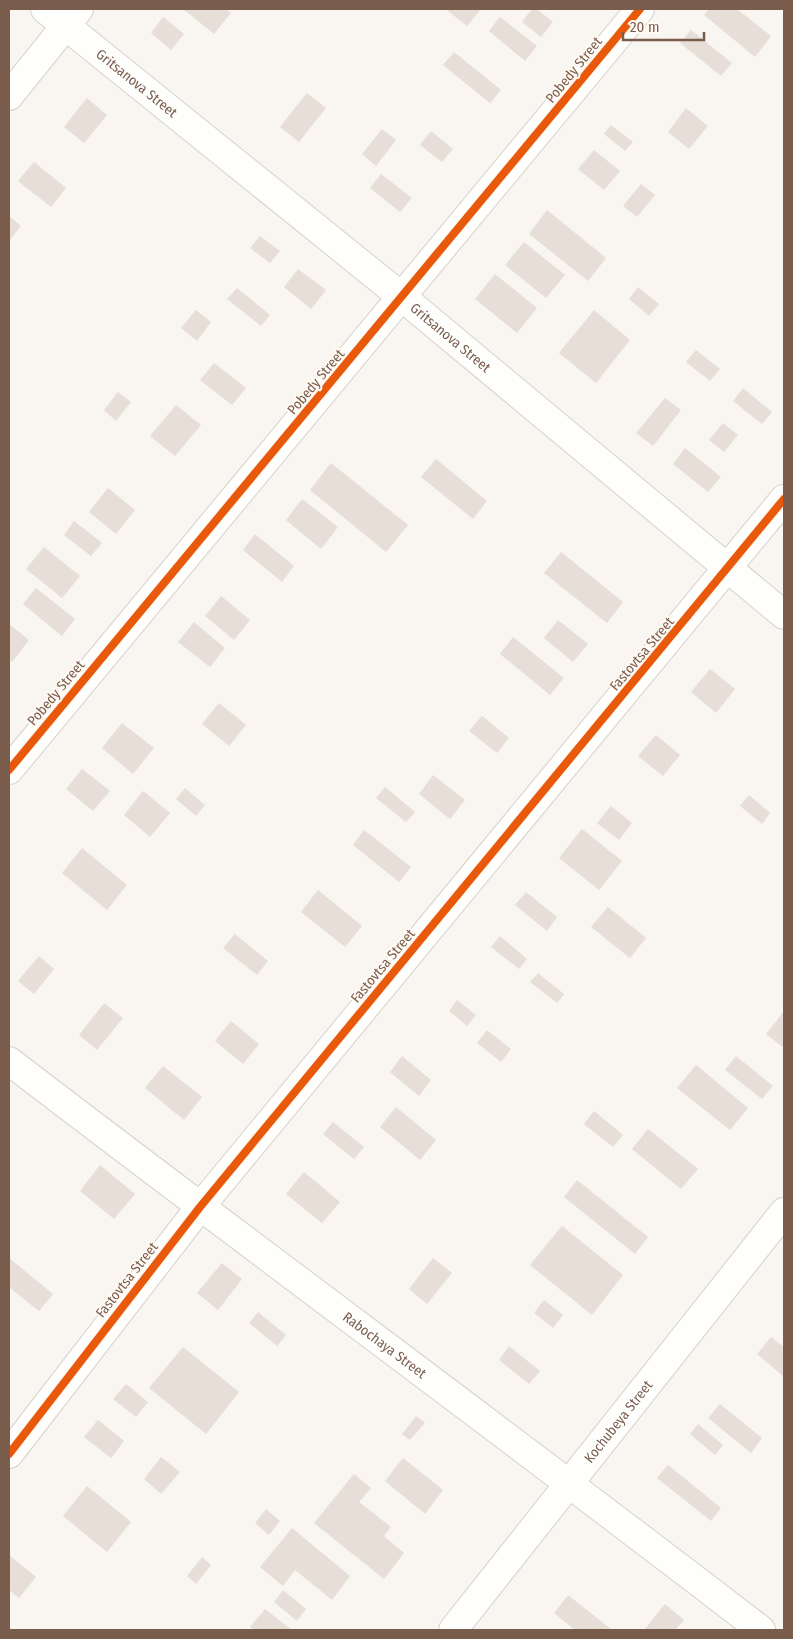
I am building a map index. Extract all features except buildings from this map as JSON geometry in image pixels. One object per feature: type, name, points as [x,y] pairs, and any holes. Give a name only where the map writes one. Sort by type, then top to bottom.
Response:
[{"type":"street","name":"Pobedy Street","points":[[9,770],[640,9]]},
{"type":"street","name":"Gritsanova Street","points":[[63,14],[784,615]]},
{"type":"street","points":[[9,96],[63,14]]},
{"type":"street","name":"Fastovtsa Street","points":[[9,1454],[200,1207],[728,570],[784,499]]},
{"type":"street","name":"Rabochaya Street","points":[[9,1060],[200,1207],[569,1482],[761,1630]]},
{"type":"street","name":"Kochubeya Street","points":[[453,1630],[784,1212]]},
{"type":"cycle path","points":[[9,770],[640,9]]},
{"type":"cycle path","points":[[9,1454],[200,1207],[784,499]]}]
